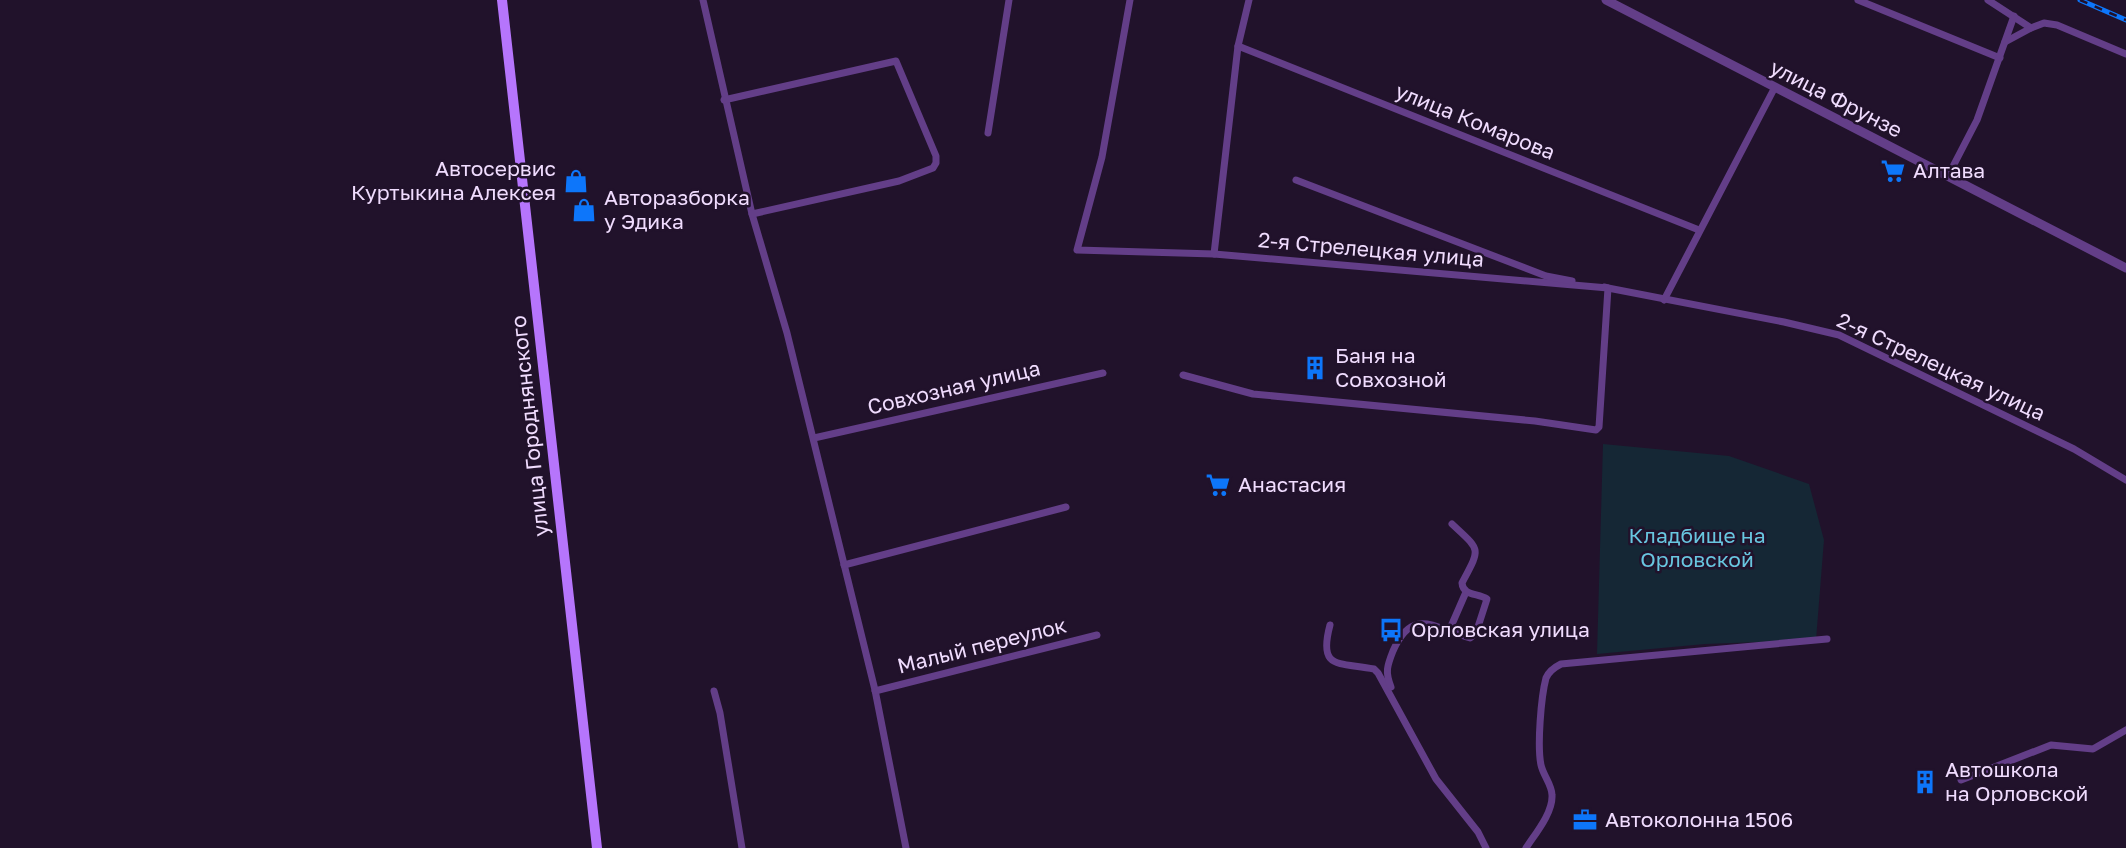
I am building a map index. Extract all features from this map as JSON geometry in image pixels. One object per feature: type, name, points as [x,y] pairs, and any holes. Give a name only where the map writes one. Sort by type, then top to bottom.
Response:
[{"type":"main road","name":"улица Городнянского","points":[[502,0],[597,848]]},
{"type":"street","points":[[703,0],[752,214],[814,438],[876,691],[906,848]]},
{"type":"street","points":[[988,133],[1009,0]]},
{"type":"street","name":"2-я Стрелецкая улица","points":[[1130,0],[1102,157],[1077,250],[1214,254],[1608,288]]},
{"type":"street","points":[[1214,254],[1238,46],[1249,0]]},
{"type":"street","name":"улица Фрунзе","points":[[1606,0],[2126,268]]},
{"type":"street","points":[[1858,0],[2000,58]]},
{"type":"street","points":[[1988,0],[2031,28]]},
{"type":"street","points":[[1948,176],[1977,120],[2014,16]]},
{"type":"street","points":[[2005,42],[2045,23],[2057,24],[2126,54]]},
{"type":"street","name":"улица Комарова","points":[[1238,46],[1699,230]]},
{"type":"street","points":[[724,100],[896,61],[936,156],[933,168],[899,181],[752,214]]},
{"type":"street","points":[[1664,300],[1775,87]]},
{"type":"street","name":"2-я Стрелецкая улица","points":[[1296,180],[1546,276],[1784,321],[1839,335],[2074,449],[2126,480]]},
{"type":"street","points":[[1183,375],[1253,394],[1535,421],[1596,430],[1599,427],[1608,288]]},
{"type":"street","name":"Совхозная улица","points":[[814,438],[1103,373]]},
{"type":"street","points":[[844,565],[1066,507]]},
{"type":"street","points":[[1449,631],[1466,592],[1462,583],[1476,556],[1474,545],[1452,524]]},
{"type":"street","points":[[1391,695],[1387,665],[1398,641],[1411,626],[1416,623],[1431,624],[1467,637],[1475,634],[1487,599],[1466,592]]},
{"type":"street","points":[[1330,625],[1326,650],[1330,659],[1374,669],[1387,665]]},
{"type":"street","name":"Малый переулок","points":[[876,691],[1097,635]]},
{"type":"street","points":[[1526,848],[1544,819],[1552,799],[1552,790],[1541,766],[1539,744],[1546,678],[1556,666],[1827,639]]},
{"type":"street","points":[[1374,669],[1436,779],[1478,832],[1486,848]]},
{"type":"street","points":[[714,691],[743,848]]},
{"type":"street","points":[[1961,780],[2051,745],[2093,749],[2126,730]]},
{"type":"green space","name":"Кладбище на Орловской","points":[[1603,444],[1729,456],[1809,484],[1824,540],[1816,640],[1705,644],[1597,654]]},
{"type":"railway","points":[[2080,0],[2126,20]]},
{"type":"place","name":"Алтава","points":[[1893,171]]},
{"type":"place","name":"Автосервис Куртыкина Алексея","points":[[576,181]]},
{"type":"place","name":"Авторазборка у Эдика","points":[[584,210]]},
{"type":"place","name":"Баня на Совхозной","points":[[1315,368]]},
{"type":"place","name":"Анастасия","points":[[1218,485]]},
{"type":"place","name":"Орловская улица","points":[[1391,630]]},
{"type":"place","name":"Автошкола на Орловской","points":[[1925,782]]},
{"type":"place","name":"Автоколонна 1506","points":[[1585,820]]}]
